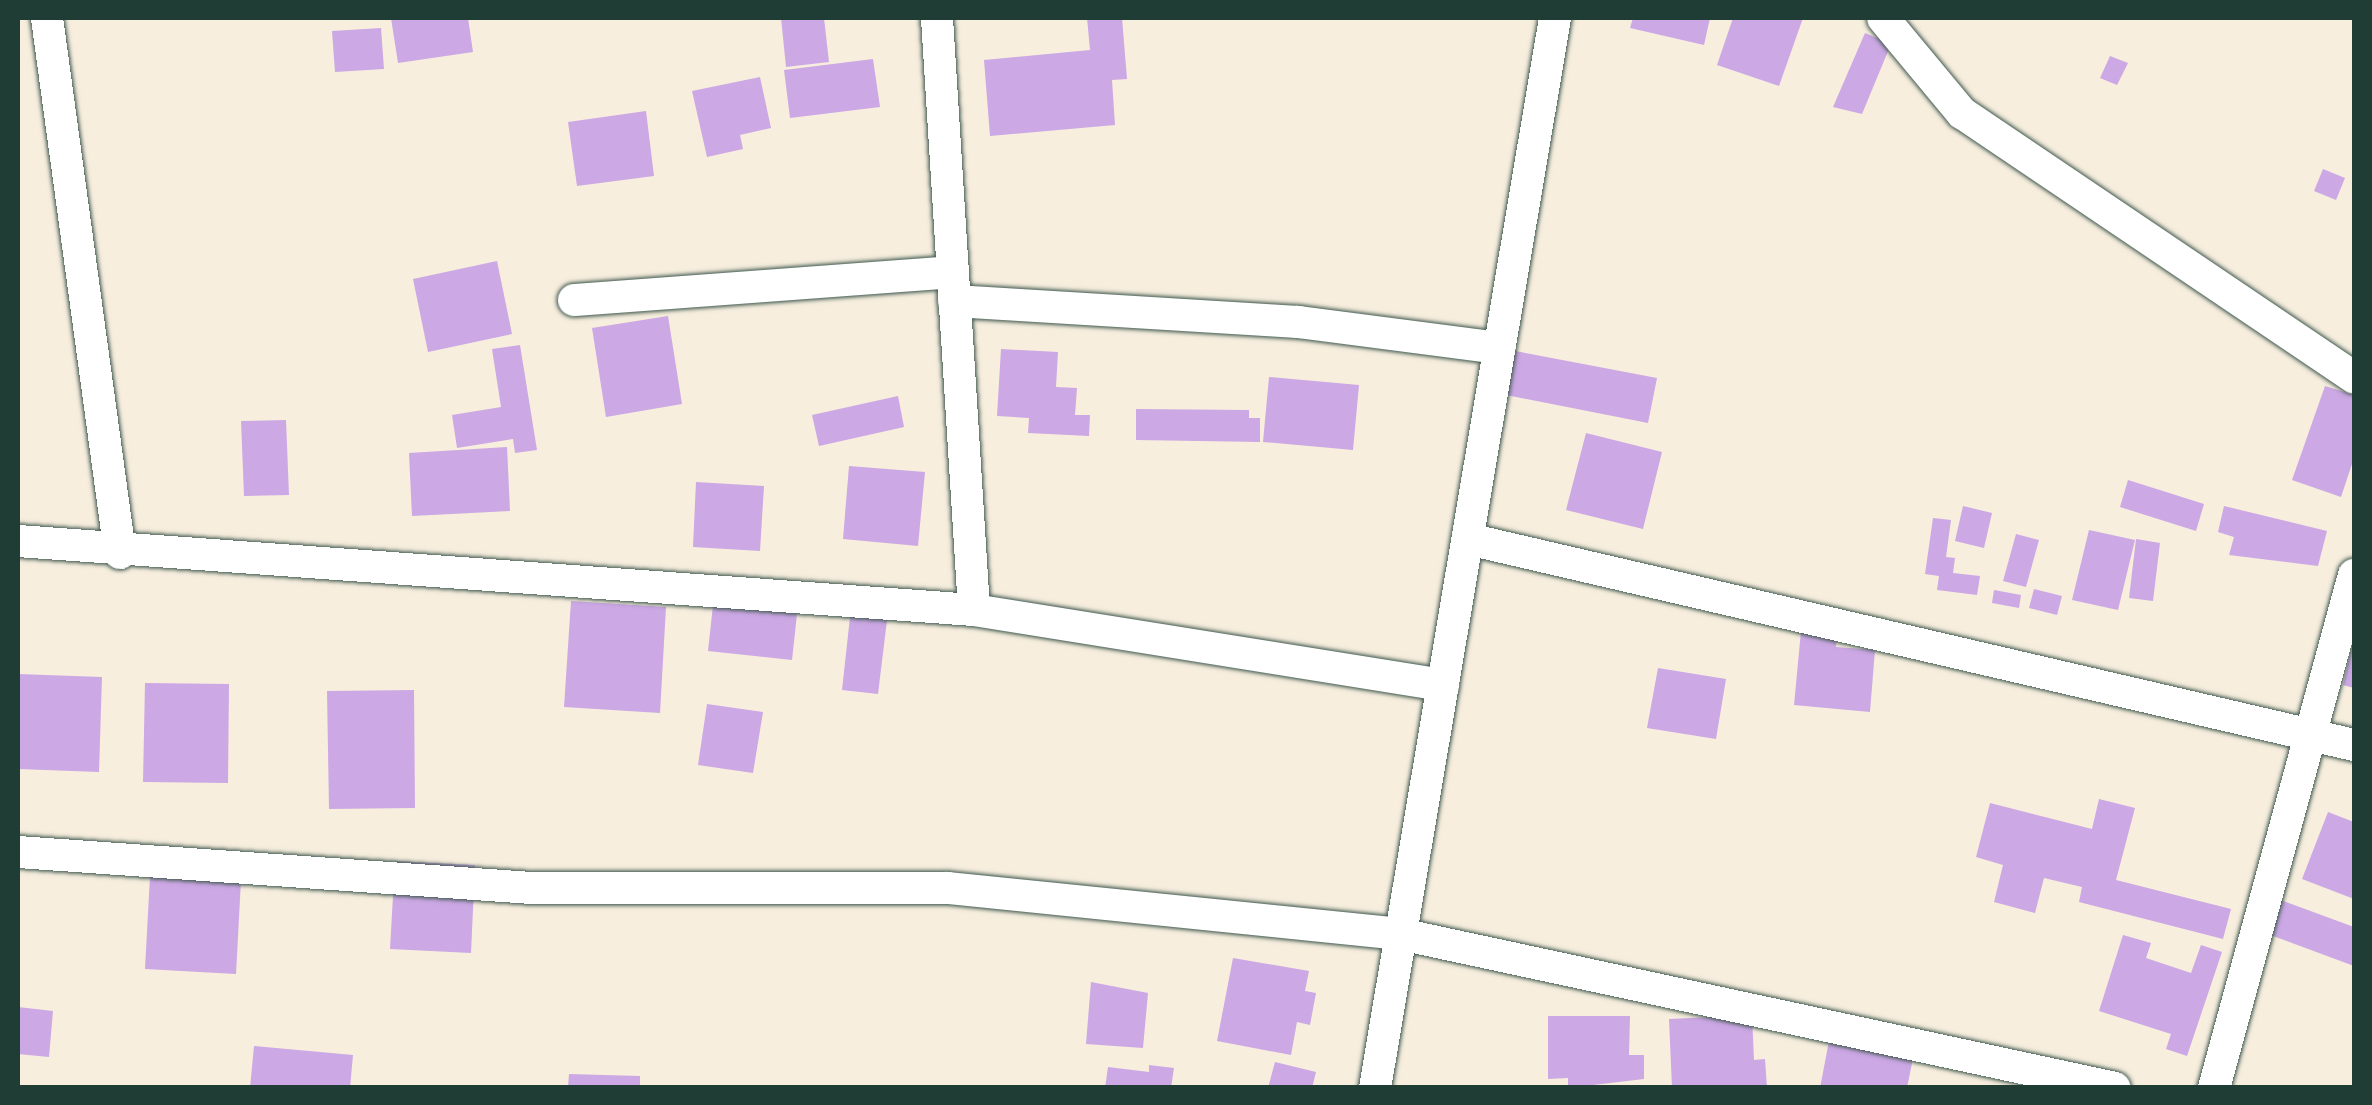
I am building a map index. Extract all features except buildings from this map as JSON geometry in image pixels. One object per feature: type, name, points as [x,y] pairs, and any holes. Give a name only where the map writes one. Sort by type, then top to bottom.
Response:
[{"type":"street","points":[[47,18],[120,553]]},
{"type":"street","points":[[937,18],[974,610]]},
{"type":"street","points":[[1374,1088],[1555,18]]},
{"type":"street","points":[[1883,18],[1962,113],[2354,377]]},
{"type":"street","points":[[574,300],[953,286],[1298,322],[1498,348]]},
{"type":"street","points":[[1468,538],[2354,745]]},
{"type":"street","points":[[18,541],[120,553],[974,610],[1442,685]]},
{"type":"street","points":[[2214,1088],[2307,735],[2354,575]]},
{"type":"street","points":[[18,852],[532,888],[948,888],[1400,934],[2115,1088]]}]
